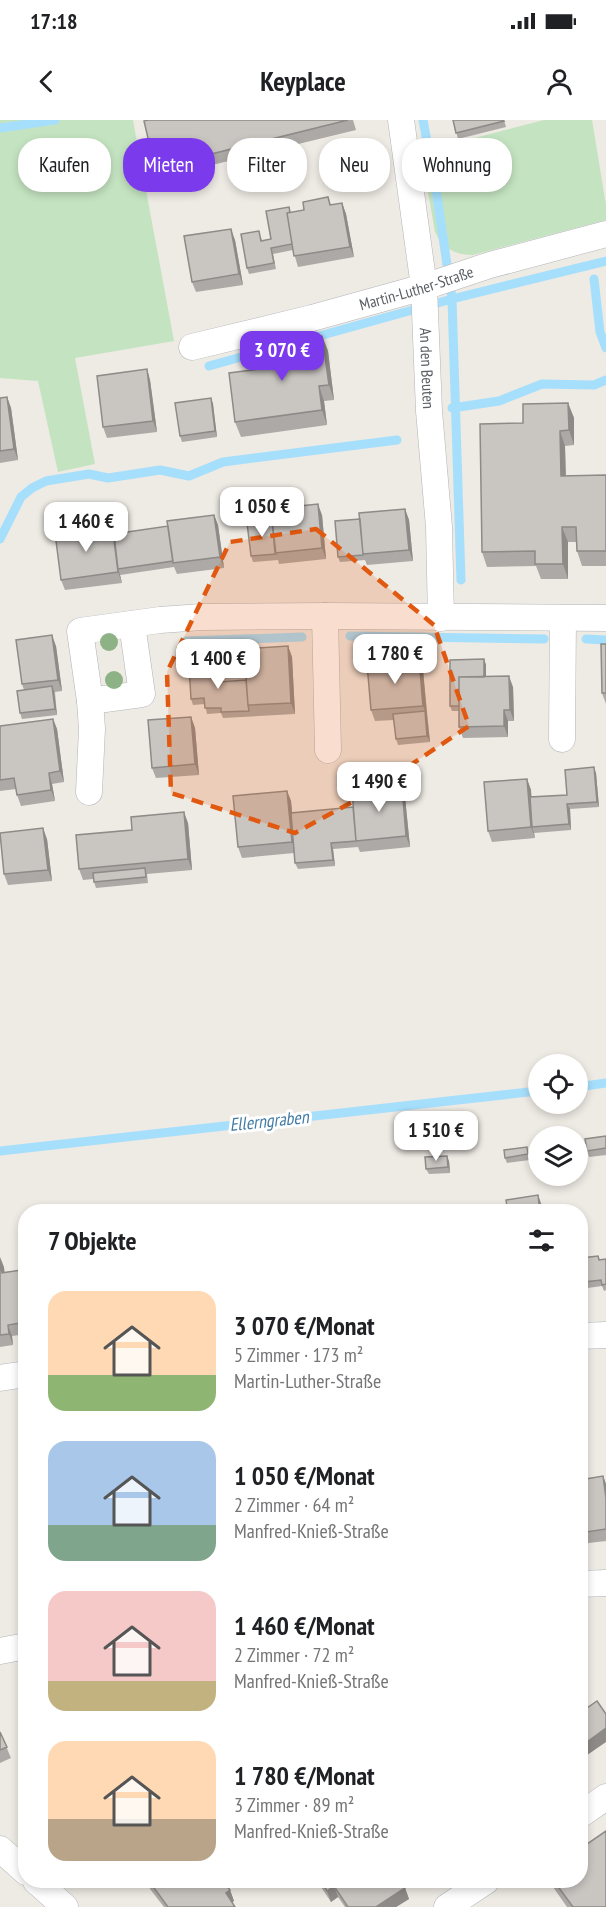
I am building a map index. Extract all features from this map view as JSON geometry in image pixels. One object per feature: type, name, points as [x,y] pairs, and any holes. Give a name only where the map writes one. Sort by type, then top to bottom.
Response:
[{"type":"street","name":"An den Beuten","points":[[400,120],[424,287],[429,411],[439,527],[441,618]]},
{"type":"street","name":"Martin-Luther-Straße","points":[[192,347],[312,318],[424,287],[490,265],[606,234]]},
{"type":"street","points":[[325,616],[328,750]]},
{"type":"street","points":[[89,792],[92,729],[80,631],[160,620],[202,617],[606,618]]},
{"type":"street","points":[[562,739],[563,618]]},
{"type":"street","points":[[90,701],[142,694],[132,624]]},
{"type":"street","points":[[588,1336],[606,1335]]},
{"type":"street","points":[[0,1378],[18,1375]]},
{"type":"street","points":[[588,1583],[606,1582]]},
{"type":"street","points":[[0,1651],[18,1648]]},
{"type":"street","points":[[588,1809],[606,1797]]},
{"type":"street","points":[[0,1849],[18,1865]]},
{"type":"street","points":[[44,1888],[65,1907]]},
{"type":"street","points":[[447,1907],[476,1888]]},
{"type":"highlighted area","points":[[316,529],[434,625],[469,726],[367,794],[295,833],[171,793],[167,672],[230,542]]},
{"type":"green space","points":[[0,120],[133,120],[136,138],[123,138],[123,192],[146,192],[174,341],[75,358],[95,464],[58,472],[38,381],[0,378]]},
{"type":"green space","points":[[544,120],[592,120],[606,205],[606,220],[473,255],[450,250],[435,232],[428,192],[512,192],[512,138],[475,138]]},
{"type":"building","points":[[348,120],[276,138],[227,138],[227,150],[215,153],[215,138],[148,138],[144,121]]},
{"type":"building","points":[[453,120],[503,120],[504,121],[456,133]]},
{"type":"building","points":[[328,197],[330,205],[342,203],[350,247],[294,256],[287,213],[304,210],[303,202]]},
{"type":"building","points":[[289,207],[290,212],[287,213],[292,244],[271,248],[274,263],[247,268],[241,234],[259,231],[261,241],[271,239],[266,211]]},
{"type":"building","points":[[231,229],[239,274],[192,282],[184,236]]},
{"type":"building","points":[[322,336],[329,385],[319,386],[322,410],[235,422],[229,373],[274,367],[271,343]]},
{"type":"building","points":[[147,369],[153,421],[103,427],[97,376]]},
{"type":"building","points":[[7,397],[14,449],[0,451],[0,398]]},
{"type":"building","points":[[211,398],[215,431],[180,436],[175,403]]},
{"type":"building","points":[[568,403],[569,430],[560,431],[561,476],[606,475],[606,551],[577,551],[576,527],[562,527],[563,564],[535,564],[535,551],[482,552],[480,424],[523,423],[523,404]]},
{"type":"building","points":[[318,504],[322,548],[275,553],[271,509]]},
{"type":"building","points":[[405,509],[409,550],[363,554],[359,513]]},
{"type":"building","points":[[214,515],[220,557],[173,563],[167,521]]},
{"type":"building","points":[[360,519],[363,555],[338,557],[335,521]]},
{"type":"building","points":[[272,520],[276,554],[251,556],[247,523]]},
{"type":"building","points":[[112,525],[118,572],[61,580],[55,533]]},
{"type":"building","points":[[168,526],[173,561],[118,569],[114,534]]},
{"type":"building","points":[[52,635],[58,680],[22,684],[16,640]]},
{"type":"building","points":[[601,644],[606,644],[606,693],[602,693]]},
{"type":"building","points":[[288,646],[291,703],[248,705],[244,649]]},
{"type":"building","points":[[419,659],[423,706],[371,710],[367,664]]},
{"type":"building","points":[[484,659],[484,677],[459,677],[459,706],[450,706],[450,660]]},
{"type":"building","points":[[218,665],[219,682],[246,680],[249,711],[221,712],[221,708],[205,708],[204,698],[191,699],[189,666]]},
{"type":"building","points":[[509,676],[510,710],[504,710],[504,726],[459,727],[459,677]]},
{"type":"building","points":[[52,686],[55,709],[20,713],[17,691]]},
{"type":"building","points":[[425,711],[427,736],[396,739],[393,714]]},
{"type":"building","points":[[191,717],[195,764],[152,768],[148,720]]},
{"type":"building","points":[[53,719],[60,771],[49,773],[51,790],[17,795],[14,778],[0,780],[0,726]]},
{"type":"building","points":[[594,767],[597,802],[567,804],[569,824],[532,827],[530,797],[567,795],[565,770]]},
{"type":"building","points":[[527,779],[531,827],[488,831],[484,782]]},
{"type":"building","points":[[402,786],[406,836],[356,841],[352,790]]},
{"type":"building","points":[[287,791],[292,842],[238,847],[233,796]]},
{"type":"building","points":[[353,807],[357,841],[331,843],[333,860],[295,863],[291,813]]},
{"type":"building","points":[[184,812],[188,859],[79,869],[76,835],[132,830],[131,817]]},
{"type":"building","points":[[43,828],[48,870],[4,874],[0,833]]},
{"type":"building","points":[[145,868],[146,877],[94,882],[93,873]]},
{"type":"building","points":[[606,1136],[606,1148],[588,1151],[588,1139]]},
{"type":"building","points":[[527,1147],[528,1154],[505,1158],[504,1150]]},
{"type":"building","points":[[447,1156],[448,1167],[426,1169],[425,1157]]},
{"type":"building","points":[[538,1195],[539,1204],[507,1204],[506,1200]]},
{"type":"building","points":[[598,1256],[599,1260],[606,1259],[606,1284],[602,1285],[601,1280],[588,1282],[588,1257]]},
{"type":"building","points":[[0,1259],[2,1273],[18,1270],[18,1323],[8,1325],[9,1334],[0,1335]]},
{"type":"building","points":[[603,1476],[606,1529],[588,1532],[588,1479]]},
{"type":"building","points":[[597,1701],[606,1714],[606,1728],[588,1741],[588,1707]]},
{"type":"building","points":[[0,1732],[7,1747],[0,1750]]},
{"type":"building","points":[[606,1831],[606,1907],[573,1907],[559,1888],[588,1888],[588,1843]]},
{"type":"building","points":[[154,1888],[228,1888],[230,1890],[226,1893],[235,1907],[168,1907]]},
{"type":"building","points":[[335,1888],[405,1888],[376,1907],[348,1907]]},
{"type":"waterway","points":[[0,128],[55,120]]},
{"type":"waterway","points":[[423,120],[452,299],[461,580]]},
{"type":"waterway","points":[[301,341],[452,299],[606,261]]},
{"type":"waterway","points":[[594,279],[600,332],[606,348]]},
{"type":"waterway","points":[[209,366],[281,346]]},
{"type":"waterway","points":[[452,408],[499,401],[542,384],[594,385],[606,380]]},
{"type":"waterway","points":[[0,539],[21,497],[46,481],[89,474],[108,478],[160,470],[189,476],[223,462],[397,440]]},
{"type":"waterway","points":[[350,636],[544,639]]},
{"type":"waterway","points":[[186,641],[302,637]]},
{"type":"waterway","points":[[586,639],[606,640]]},
{"type":"waterway","name":"Ellerngraben","points":[[588,1086],[606,1083]]},
{"type":"waterway","name":"Ellerngraben","points":[[0,1151],[528,1092]]}]
